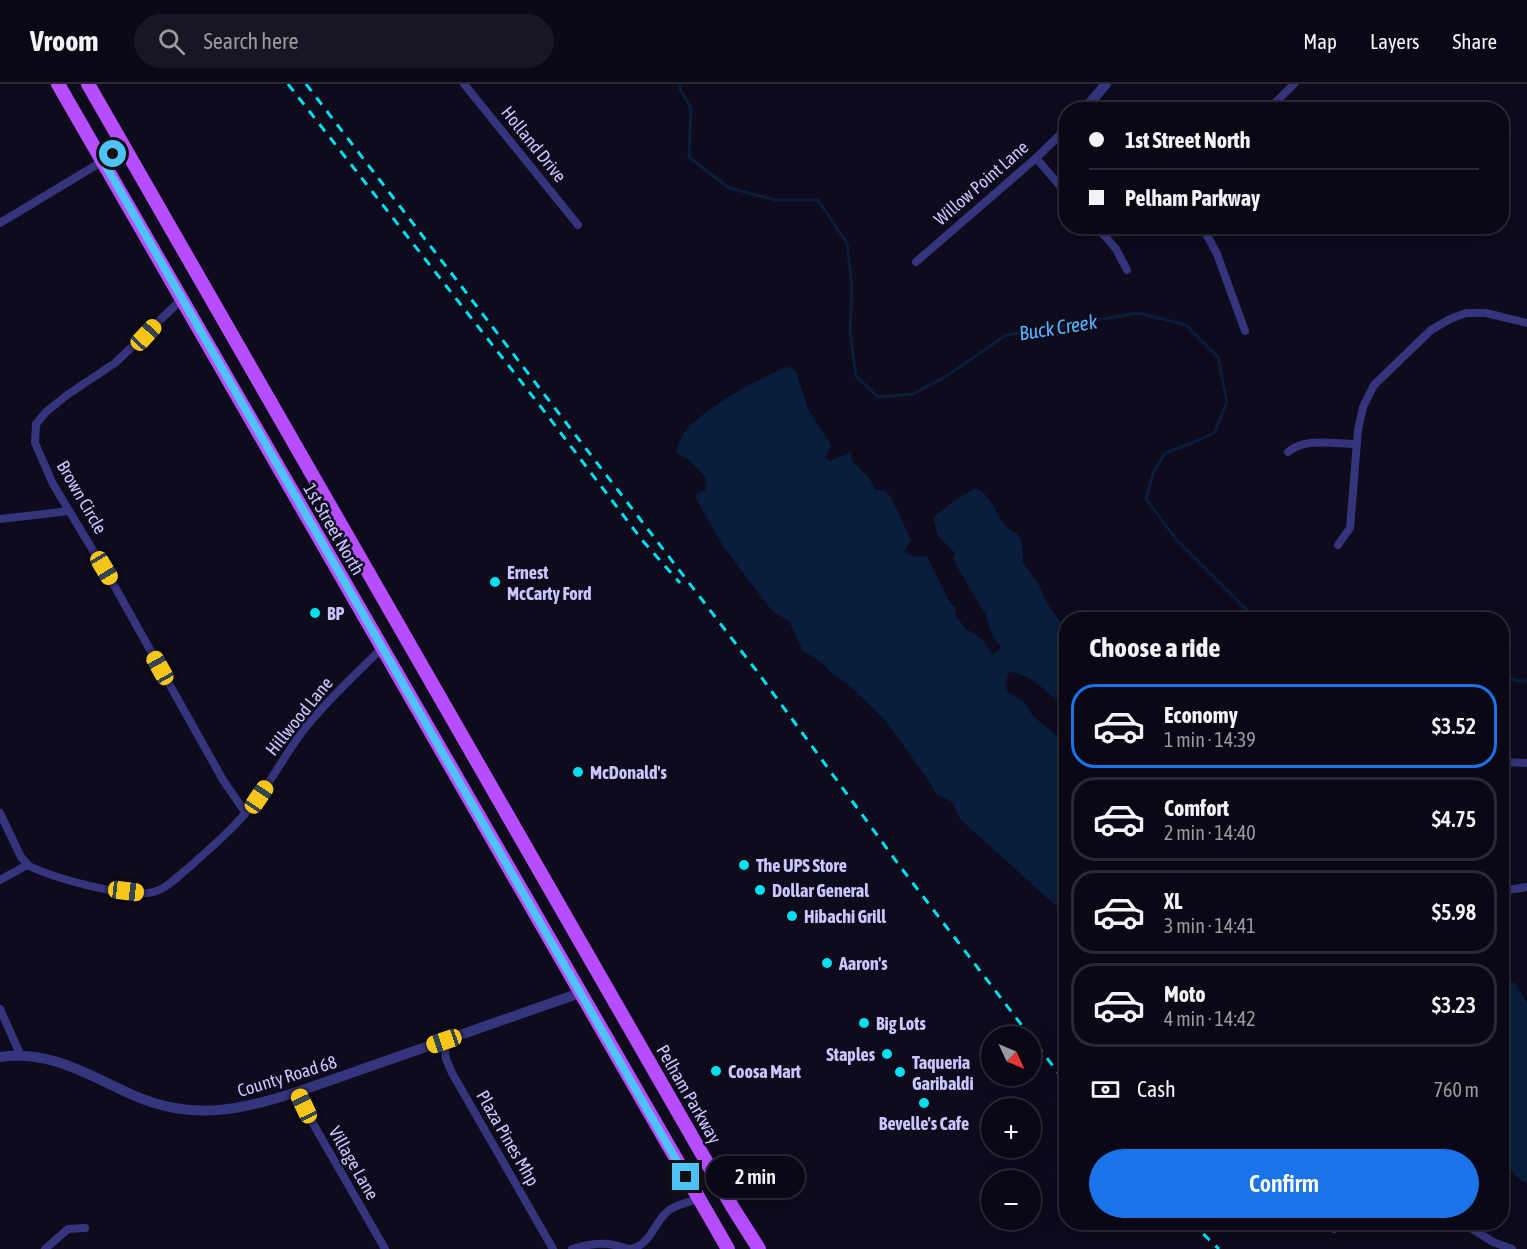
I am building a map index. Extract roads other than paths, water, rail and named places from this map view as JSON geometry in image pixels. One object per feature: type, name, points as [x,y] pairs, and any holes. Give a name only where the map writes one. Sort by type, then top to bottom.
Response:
[{"type":"main road","name":"1st Street North","points":[[58,84],[580,993]]},
{"type":"main road","name":"1st Street North","points":[[88,84],[607,987]]},
{"type":"main road","points":[[103,161],[123,147]]},
{"type":"main road","points":[[182,299],[204,287]]},
{"type":"main road","points":[[257,431],[280,417]]},
{"type":"main road","points":[[331,560],[355,548]]},
{"type":"main road","points":[[382,648],[402,631]]},
{"type":"main road","points":[[452,770],[474,756]]},
{"type":"main road","points":[[515,880],[538,868]]},
{"type":"main road","points":[[607,987],[580,993],[728,1249]]},
{"type":"main road","name":"Pelham Parkway","points":[[607,987],[759,1249]]},
{"type":"main road","points":[[720,1234],[740,1219]]},
{"type":"street","name":"Holland Drive","points":[[464,84],[578,225]]},
{"type":"street","points":[[1093,102],[1106,84]]},
{"type":"street","points":[[1276,102],[1294,84]]},
{"type":"street","name":"Willow Point Lane","points":[[916,261],[1059,136]]},
{"type":"street","points":[[1036,158],[1059,185]]},
{"type":"street","points":[[0,223],[103,161]]},
{"type":"street","points":[[1103,234],[1116,249],[1127,270]]},
{"type":"street","points":[[1206,234],[1217,254],[1245,331]]},
{"type":"street","name":"Brown Circle","points":[[182,299],[115,363],[54,404],[36,424],[35,443],[46,472],[115,587],[223,780],[245,812]]},
{"type":"street","points":[[1338,545],[1350,528],[1359,420],[1368,393],[1374,385],[1431,330],[1450,319],[1477,313],[1497,314],[1527,323]]},
{"type":"street","points":[[1288,452],[1305,443],[1357,444]]},
{"type":"street","points":[[0,519],[69,511]]},
{"type":"street","name":"Hillwood Lane","points":[[27,864],[35,869],[95,886],[141,893],[155,892],[177,878],[199,858],[259,797],[306,728],[329,701],[382,648]]},
{"type":"street","points":[[1509,762],[1527,763]]},
{"type":"street","points":[[0,813],[21,857],[27,864],[0,880]]},
{"type":"street","points":[[1509,890],[1527,887]]},
{"type":"street","name":"County Road 68","points":[[0,1057],[39,1057],[63,1063],[137,1097],[176,1108],[231,1110],[297,1092],[580,993]]},
{"type":"street","points":[[0,1009],[21,1056]]},
{"type":"street","name":"Plaza Pines Mhp","points":[[444,1041],[446,1059],[452,1073],[553,1249]]},
{"type":"street","name":"Village Lane","points":[[297,1092],[385,1249]]},
{"type":"street","points":[[572,1249],[586,1244],[607,1242],[629,1249],[637,1248],[653,1234],[666,1212],[698,1198]]},
{"type":"street","points":[[45,1249],[68,1229],[85,1228]]},
{"type":"street","points":[[1471,1230],[1491,1246],[1512,1249]]},
{"type":"water","points":[[786,367],[796,371],[808,409],[831,445],[826,457],[830,461],[851,452],[852,461],[870,479],[875,490],[884,490],[891,497],[911,540],[904,552],[916,557],[927,556],[950,603],[956,607],[955,615],[965,628],[983,640],[993,655],[1001,647],[991,631],[986,612],[983,611],[953,559],[955,553],[938,536],[933,518],[955,500],[976,488],[988,498],[1000,518],[1017,533],[1022,541],[1023,563],[1059,620],[1059,704],[1040,686],[1017,673],[1009,672],[1005,686],[1009,693],[1024,702],[1033,716],[1059,738],[1059,907],[960,819],[952,802],[936,794],[886,721],[848,684],[803,651],[789,621],[772,611],[723,546],[695,497],[698,493],[705,491],[707,479],[690,461],[676,452],[689,427],[724,400]]},
{"type":"water","points":[[1509,980],[1516,984],[1527,1003],[1527,1184],[1509,1168]]},
{"type":"waterway","name":"Buck Creek","points":[[680,84],[680,89],[691,108],[689,157],[729,188],[776,200],[818,200],[847,243],[852,286],[850,331],[856,376],[878,397],[913,394],[945,377],[1006,335],[1139,313],[1186,325],[1218,357],[1227,402],[1214,433],[1165,453],[1153,473],[1146,499],[1176,539],[1249,612]]},
{"type":"waterway","name":"Buck Creek","points":[[1509,678],[1527,681]]},
{"type":"railway","points":[[288,84],[642,540],[680,583]]},
{"type":"railway","points":[[306,84],[759,674],[899,865],[1059,1074]]},
{"type":"railway","points":[[1199,1230],[1219,1249]]},
{"type":"place","name":"Ernest McCarty Ford","points":[[495,582]]},
{"type":"place","name":"BP","points":[[315,613]]},
{"type":"place","name":"McDonald's","points":[[578,772]]},
{"type":"place","name":"The UPS Store","points":[[744,865]]},
{"type":"place","name":"Dollar General","points":[[760,890]]},
{"type":"place","name":"Hibachi Grill","points":[[792,916]]},
{"type":"place","name":"Aaron's","points":[[827,963]]},
{"type":"place","name":"Big Lots","points":[[864,1023]]},
{"type":"place","name":"Staples","points":[[887,1054]]},
{"type":"place","name":"Coosa Mart","points":[[716,1071]]},
{"type":"place","name":"Taqueria Garibaldi","points":[[900,1072]]},
{"type":"place","name":"Bevelle's Cafe","points":[[924,1103]]}]
